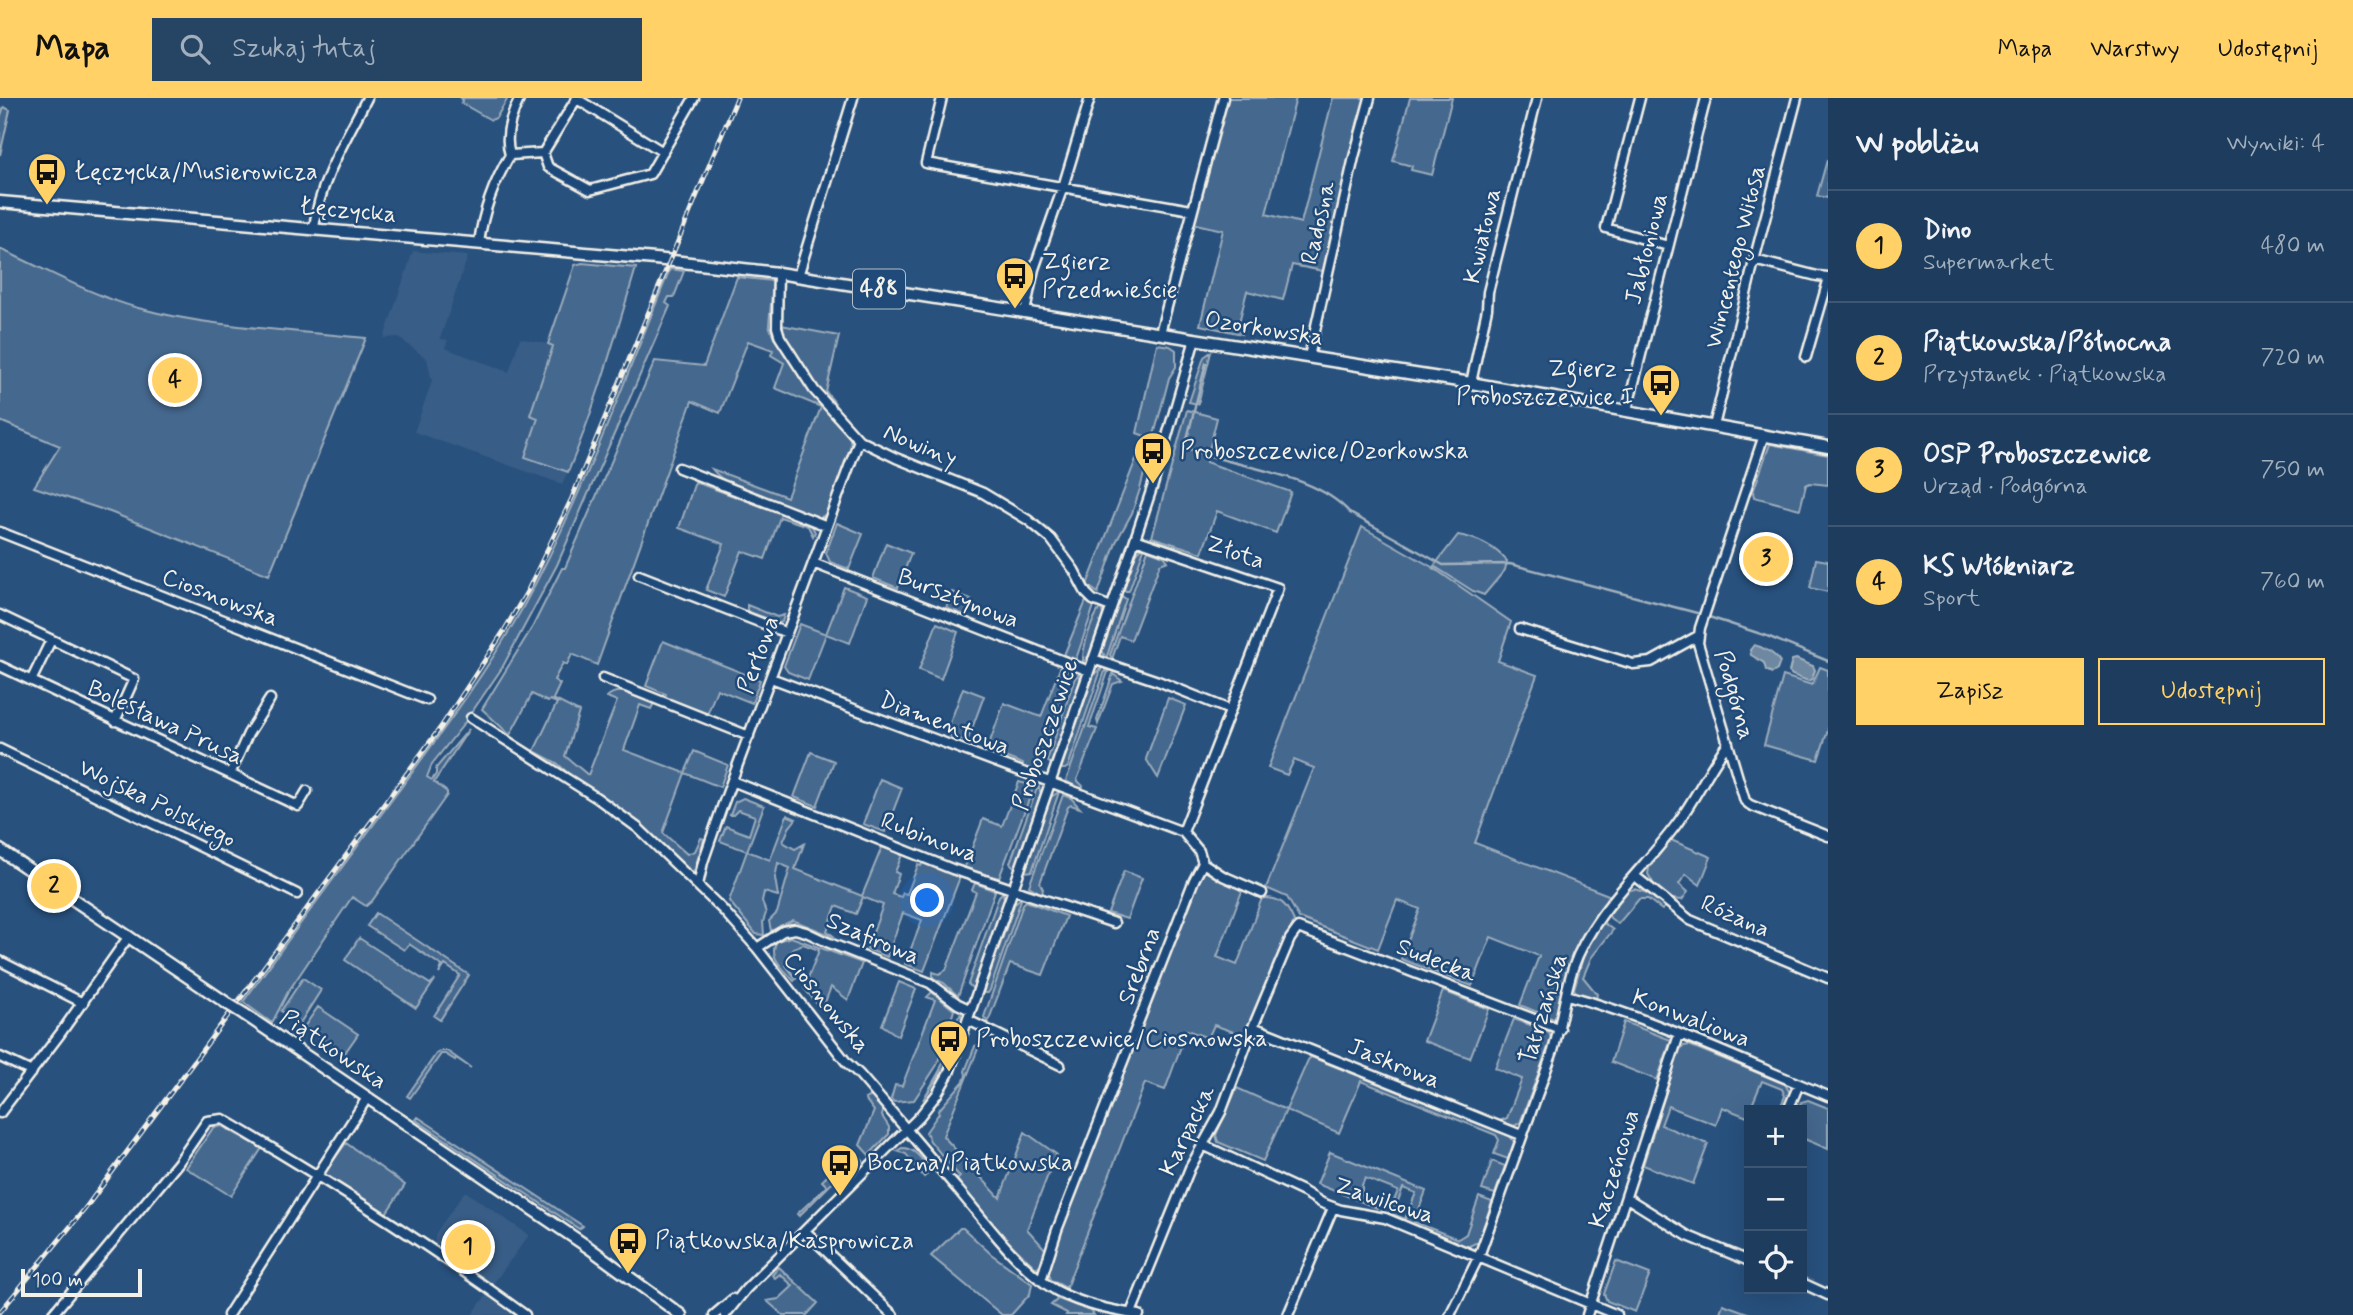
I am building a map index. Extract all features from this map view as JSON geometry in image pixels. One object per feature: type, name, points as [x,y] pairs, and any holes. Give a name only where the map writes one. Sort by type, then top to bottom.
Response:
[{"type":"main road","name":"Łęczycka","points":[[0,202],[691,262]]},
{"type":"main road","name":"Ozorkowska","points":[[691,262],[798,276],[1471,383],[1828,447]]},
{"type":"main road","name":"Piątkowska","points":[[0,849],[589,1247],[681,1315]]},
{"type":"main road","name":"Piątkowska","points":[[641,1287],[668,1315]]},
{"type":"street","points":[[314,228],[326,180],[367,98]]},
{"type":"street","points":[[479,243],[496,180],[510,155],[507,146],[509,129],[512,113],[520,98]]},
{"type":"street","points":[[543,153],[577,98],[663,152]]},
{"type":"street","points":[[543,153],[548,167],[590,190],[650,174],[694,98]]},
{"type":"street","points":[[798,276],[853,98]]},
{"type":"street","points":[[942,98],[926,163],[1191,211]]},
{"type":"street","points":[[1025,312],[1034,269],[1090,98]]},
{"type":"street","points":[[1160,333],[1223,98]]},
{"type":"street","name":"Radosna","points":[[1309,357],[1370,98]]},
{"type":"street","name":"Kwiatowa","points":[[1471,383],[1487,309],[1488,292],[1537,98]]},
{"type":"street","points":[[1640,98],[1606,228],[1668,246]]},
{"type":"street","name":"Jabłoniowa","points":[[1627,410],[1706,98]]},
{"type":"street","name":"Wincentego Witosa","points":[[1714,426],[1797,98]]},
{"type":"street","points":[[510,155],[543,153]]},
{"type":"street","points":[[1754,260],[1828,279],[1806,357]]},
{"type":"street","name":"Nowiny","points":[[778,273],[776,327],[780,337],[814,390],[859,440],[983,493],[1028,520],[1051,539],[1074,570],[1086,593],[1093,600],[1111,607]]},
{"type":"street","name":"Proboszczewice","points":[[746,1289],[925,1111],[946,1080],[1157,474],[1195,339]]},
{"type":"street","name":"Podgórna","points":[[1764,435],[1698,636],[1745,802],[1828,836]]},
{"type":"street","name":"Perłowa","points":[[698,885],[703,862],[732,781],[859,440]]},
{"type":"street","points":[[678,468],[827,526]]},
{"type":"street","name":"Ciosnowska","points":[[0,532],[427,700]]},
{"type":"street","name":"Złota","points":[[1135,539],[1278,589],[1183,832]]},
{"type":"street","name":"Bursztynowa","points":[[813,563],[1089,671]]},
{"type":"street","points":[[639,575],[787,633]]},
{"type":"street","points":[[0,615],[134,679],[115,720]]},
{"type":"street","points":[[1520,629],[1633,664],[1651,662],[1698,636]]},
{"type":"street","points":[[31,681],[51,640]]},
{"type":"street","points":[[1093,659],[1230,710]]},
{"type":"street","name":"Bolesława Prusa","points":[[0,666],[298,806],[307,791]]},
{"type":"street","points":[[603,678],[749,736]]},
{"type":"street","name":"Diamentowa","points":[[771,678],[1183,832]]},
{"type":"street","points":[[230,774],[248,734],[270,699]]},
{"type":"street","name":"Ciosnowska","points":[[471,718],[615,811],[638,828],[698,885],[757,948],[847,1063],[986,1224],[1041,1280],[1077,1301],[1103,1312],[1135,1314]]},
{"type":"street","name":"Tatrzańska","points":[[1450,1315],[1479,1256],[1560,1029],[1573,968],[1585,943],[1601,918],[1677,824],[1728,743]]},
{"type":"street","name":"Wojska Polskiego","points":[[0,749],[297,894]]},
{"type":"street","name":"Rubinowa","points":[[732,781],[952,869],[1114,923]]},
{"type":"street","points":[[1183,832],[1199,851],[1203,863],[1223,876],[1262,893]]},
{"type":"street","name":"Srebrna","points":[[1041,1280],[1057,1230],[1175,927],[1203,863]]},
{"type":"street","name":"Różana","points":[[1635,876],[1690,920],[1828,978]]},
{"type":"street","name":"Karpacka","points":[[1135,1314],[1190,1168],[1221,1112],[1253,1027],[1290,939],[1298,928]]},
{"type":"street","name":"Sudecka","points":[[1298,928],[1560,1029]]},
{"type":"street","name":"Szafirowa","points":[[757,948],[783,931],[795,929],[806,932],[930,983],[958,1004],[971,1010]]},
{"type":"street","points":[[0,1113],[83,1003],[129,936]]},
{"type":"street","points":[[0,961],[83,1003]]},
{"type":"street","name":"Konwaliowa","points":[[1567,995],[1599,1004],[1828,1096]]},
{"type":"street","points":[[968,1020],[1060,1065]]},
{"type":"street","name":"Jaskrowa","points":[[1253,1027],[1521,1135]]},
{"type":"street","name":"Kaczeńcowa","points":[[1587,1315],[1679,1035]]},
{"type":"street","points":[[0,1057],[32,1072]]},
{"type":"street","points":[[1790,1105],[1799,1084]]},
{"type":"street","points":[[228,1315],[368,1098]]},
{"type":"street","points":[[52,1315],[178,1163],[207,1121],[223,1119],[318,1175],[424,1244],[525,1315]]},
{"type":"street","name":"Zawilcowa","points":[[1203,1145],[1333,1208],[1385,1217],[1591,1304]]},
{"type":"street","points":[[1627,1198],[1688,1236],[1744,1259]]},
{"type":"street","points":[[1288,1315],[1333,1208]]},
{"type":"street","points":[[805,1231],[893,1315]]},
{"type":"street","points":[[1807,1285],[1828,1295]]},
{"type":"street","points":[[714,1315],[746,1289]]},
{"type":"street","points":[[725,1315],[746,1289]]},
{"type":"street","points":[[1591,1304],[1617,1315]]},
{"type":"shaded area","points":[[461,98],[508,98],[496,118],[491,120],[461,103]]},
{"type":"shaded area","points":[[1227,98],[1296,98],[1266,214],[1301,223],[1333,98],[1366,98],[1358,120],[1323,271],[1292,265],[1283,300],[1247,291],[1237,330],[1242,331],[1242,334],[1200,325],[1223,230],[1191,223],[1201,200]]},
{"type":"shaded area","points":[[1410,98],[1452,98],[1432,175],[1411,170],[1412,166],[1393,161]]},
{"type":"shaded area","points":[[4,107],[10,110],[0,155],[0,118]]},
{"type":"shaded area","points":[[1828,160],[1828,198],[1817,196]]},
{"type":"shaded area","points":[[0,249],[120,303],[166,315],[252,328],[366,338],[269,575],[110,512],[34,487],[60,446],[0,421]]},
{"type":"shaded area","points":[[413,251],[468,256],[440,339],[448,340],[445,348],[509,372],[520,338],[553,345],[530,414],[538,417],[525,457],[568,472],[562,484],[414,432],[432,381],[427,359],[398,337],[384,338]]},
{"type":"shaded area","points":[[582,263],[636,268],[596,397],[568,472],[525,457],[538,418],[530,415],[553,346],[548,344],[575,265]]},
{"type":"shaded area","points":[[670,269],[684,271],[674,297],[669,297],[666,303],[670,306],[557,565],[502,668],[432,764],[427,777],[432,780],[436,768],[469,729],[434,782],[447,792],[447,795],[372,901],[366,906],[352,897],[288,992],[272,1023],[243,1002],[446,725],[522,609],[582,484]]},
{"type":"shaded area","points":[[737,277],[773,281],[769,325],[774,338],[811,393],[850,438],[851,449],[827,514],[817,519],[760,498],[732,485],[712,469],[787,497],[821,407],[775,388],[784,363],[771,355],[773,350],[748,341],[720,413],[692,401],[597,665],[572,654],[567,665],[563,663],[554,680],[560,684],[553,699],[579,712],[565,756],[588,775],[617,701],[607,697],[617,692],[630,693],[654,703],[651,709],[640,705],[624,750],[685,773],[663,833],[687,854],[695,851],[701,838],[704,839],[693,874],[626,813],[571,776],[557,763],[534,751],[557,703],[550,700],[548,702],[532,694],[510,735],[482,709],[533,626],[562,568],[565,568],[655,361],[704,366]]},
{"type":"shaded area","points":[[781,325],[839,336],[826,392],[835,403],[833,405],[796,356]]},
{"type":"shaded area","points":[[1157,344],[1176,350],[1176,367],[1169,378],[1132,513],[1116,542],[1098,593],[1087,585],[1145,436],[1137,433]]},
{"type":"shaded area","points":[[1211,352],[1198,404],[1189,402],[1204,357]]},
{"type":"shaded area","points":[[1187,410],[1217,418],[1206,462],[1291,492],[1276,533],[1217,511],[1202,553],[1152,537]]},
{"type":"shaded area","points":[[1770,444],[1828,455],[1828,485],[1806,485],[1800,509],[1754,497],[1753,492]]},
{"type":"shaded area","points":[[695,482],[811,524],[815,532],[813,536],[808,526],[780,517],[765,559],[742,551],[724,597],[706,590],[724,544],[679,528]]},
{"type":"shaded area","points":[[837,523],[863,534],[849,569],[830,562],[826,553]]},
{"type":"shaded area","points":[[1362,527],[1432,567],[1511,622],[1498,661],[1537,675],[1475,843],[1611,896],[1587,930],[1568,967],[1559,1015],[1554,1019],[1520,1005],[1539,956],[1491,937],[1472,986],[1401,959],[1420,909],[1397,900],[1378,949],[1299,918],[1287,897],[1266,888],[1314,768],[1294,760],[1287,775],[1268,768]]},
{"type":"shaded area","points":[[1458,535],[1485,544],[1507,561],[1505,570],[1484,595],[1434,566]]},
{"type":"shaded area","points":[[886,543],[911,553],[898,588],[873,578]]},
{"type":"shaded area","points":[[1145,546],[1129,591],[1124,591],[1133,559]]},
{"type":"shaded area","points":[[1148,550],[1164,556],[1168,561],[1160,564],[1131,640],[1120,636],[1112,659],[1110,655]]},
{"type":"shaded area","points":[[1816,559],[1828,561],[1828,592],[1810,588]]},
{"type":"shaded area","points":[[844,587],[867,596],[850,643],[826,634]]},
{"type":"shaded area","points":[[952,592],[971,599],[965,615],[946,608]]},
{"type":"shaded area","points":[[1122,596],[1126,599],[1106,659],[1102,650]]},
{"type":"shaded area","points":[[1086,601],[1094,606],[1076,659],[1064,655]]},
{"type":"shaded area","points":[[747,605],[777,617],[784,615],[782,622],[747,611]]},
{"type":"shaded area","points":[[1101,607],[1103,615],[1089,656],[1083,662],[1088,633]]},
{"type":"shaded area","points":[[937,623],[958,632],[941,679],[919,670]]},
{"type":"shaded area","points":[[800,624],[826,634],[808,680],[788,672],[784,666]]},
{"type":"shaded area","points":[[663,641],[760,680],[752,703],[717,689],[707,715],[665,698],[666,694],[646,686]]},
{"type":"shaded area","points":[[1754,645],[1769,651],[1778,659],[1780,662],[1777,670],[1772,673],[1766,670],[1764,663],[1751,655],[1750,650]]},
{"type":"shaded area","points":[[1792,660],[1813,666],[1815,670],[1812,679],[1808,681],[1789,672]]},
{"type":"shaded area","points":[[1102,667],[1068,767],[1061,769],[1094,675]]},
{"type":"shaded area","points":[[1820,667],[1828,670],[1828,730],[1818,760],[1764,745],[1783,676],[1812,685]]},
{"type":"shaded area","points":[[1060,668],[1071,672],[1037,772],[1022,768],[1023,764],[987,750],[1004,703],[1041,717]]},
{"type":"shaded area","points":[[1105,671],[1108,672],[1089,727],[1097,729],[1077,780],[1083,786],[1082,791],[1066,781]]},
{"type":"shaded area","points":[[1079,674],[1080,681],[1051,764],[1047,761],[1075,678]]},
{"type":"shaded area","points":[[1113,674],[1122,681],[1113,684],[1098,724],[1097,720]]},
{"type":"shaded area","points":[[963,688],[984,696],[967,742],[946,734]]},
{"type":"shaded area","points":[[1168,698],[1186,705],[1158,778],[1146,759]]},
{"type":"shaded area","points":[[694,751],[728,765],[720,787],[685,773]]},
{"type":"shaded area","points":[[811,752],[834,761],[817,806],[794,797]]},
{"type":"shaded area","points":[[880,779],[902,788],[885,832],[863,824]]},
{"type":"shaded area","points":[[1019,782],[1034,786],[999,878],[964,869],[983,819],[1002,826]]},
{"type":"shaded area","points":[[1039,787],[1041,794],[1015,868],[1010,863]]},
{"type":"shaded area","points":[[1059,792],[1032,871],[1025,872],[1051,797]]},
{"type":"shaded area","points":[[1063,795],[1071,798],[1080,808],[1071,805],[1068,807],[1040,883],[1042,894],[1037,894],[1037,891],[1029,886]]},
{"type":"shaded area","points":[[743,798],[764,806],[747,851],[720,841],[726,826],[749,835],[755,816],[738,810],[730,815],[735,802]]},
{"type":"shaded area","points":[[787,815],[796,819],[783,842],[795,849],[804,844],[795,869],[862,896],[882,847],[902,855],[895,872],[899,874],[892,894],[901,897],[903,893],[907,894],[918,865],[921,866],[923,862],[960,877],[924,971],[905,964],[922,920],[903,913],[887,957],[867,949],[883,905],[863,897],[856,914],[836,906],[827,931],[835,937],[793,920],[771,931],[769,921],[777,913],[790,868],[778,863],[775,878],[778,896],[764,892],[764,935],[756,934],[729,901],[747,851],[770,860]]},
{"type":"shaded area","points":[[1671,840],[1711,857],[1700,885],[1686,874],[1679,884],[1688,892],[1682,900],[1671,899],[1656,888],[1648,874],[1649,868]]},
{"type":"shaded area","points":[[1124,871],[1142,878],[1127,919],[1108,913]]},
{"type":"shaded area","points":[[1204,871],[1209,871],[1242,891],[1217,957],[1237,965],[1262,898],[1282,903],[1294,921],[1245,1036],[1214,1025],[1208,1038],[1187,1030],[1165,1090],[1145,1083],[1066,1288],[1051,1280],[1048,1270],[1060,1232],[1197,881]]},
{"type":"shaded area","points":[[975,883],[995,891],[958,996],[944,983],[933,978],[933,972],[939,974],[946,970],[976,892],[972,890]]},
{"type":"shaded area","points":[[1634,889],[1651,894],[1666,906],[1662,910],[1648,899],[1639,899],[1618,924],[1609,915],[1628,891]]},
{"type":"shaded area","points":[[1003,892],[1004,900],[973,989],[968,984],[999,896]]},
{"type":"shaded area","points":[[1022,897],[990,990],[983,993],[1015,903]]},
{"type":"shaded area","points":[[1026,901],[1066,916],[1043,975],[1010,964],[988,1022],[984,1017]]},
{"type":"shaded area","points":[[376,913],[469,975],[440,1020],[434,1016],[460,975],[445,965],[439,974],[442,966],[409,944],[404,950],[367,926]]},
{"type":"shaded area","points":[[1601,924],[1613,930],[1591,958],[1583,977],[1597,994],[1596,999],[1577,993],[1574,989],[1584,954]]},
{"type":"shaded area","points":[[791,937],[862,963],[848,1000],[831,987],[822,1010],[804,988],[819,950],[803,944],[793,948],[786,965],[796,979],[794,981],[775,958],[774,952],[777,941]]},
{"type":"shaded area","points":[[359,938],[430,984],[435,980],[416,1008],[345,960]]},
{"type":"shaded area","points":[[303,978],[321,990],[300,1023],[281,1011]]},
{"type":"shaded area","points":[[899,982],[916,989],[898,1036],[882,1025]]},
{"type":"shaded area","points":[[1443,991],[1489,1009],[1470,1058],[1424,1041]]},
{"type":"shaded area","points":[[932,992],[954,1010],[937,1065],[914,1100],[894,1102],[891,1099],[895,1085],[902,1086],[935,1000],[927,997]]},
{"type":"shaded area","points":[[318,1007],[358,1034],[344,1054],[304,1027]]},
{"type":"shaded area","points":[[961,1014],[962,1020],[950,1059],[923,1100],[940,1070]]},
{"type":"shaded area","points":[[1514,1019],[1549,1032],[1551,1039],[1520,1123],[1514,1126],[1500,1121],[1507,1118],[1522,1079],[1495,1068]]},
{"type":"shaded area","points":[[1624,1022],[1671,1040],[1657,1080],[1611,1062]]},
{"type":"shaded area","points":[[980,1044],[943,1136],[1000,1198],[1025,1132],[1056,1154],[1027,1229],[1046,1250],[1041,1264],[1036,1268],[994,1228],[956,1181],[960,1177],[930,1141],[926,1132],[938,1111],[964,1081],[975,1046]]},
{"type":"shaded area","points":[[1689,1045],[1785,1084],[1790,1093],[1785,1105],[1781,1105],[1785,1096],[1782,1089],[1762,1081],[1752,1105],[1744,1105],[1744,1116],[1722,1107],[1716,1125],[1668,1106],[1661,1125],[1708,1144],[1693,1184],[1643,1165],[1679,1050]]},
{"type":"shaded area","points":[[447,1051],[471,1068],[456,1058],[455,1060],[441,1054],[410,1098],[407,1096],[436,1054]]},
{"type":"shaded area","points":[[1311,1057],[1510,1136],[1514,1142],[1508,1159],[1494,1154],[1499,1140],[1496,1135],[1361,1081],[1339,1133],[1286,1110]]},
{"type":"shaded area","points":[[1237,1088],[1286,1110],[1263,1161],[1218,1142],[1216,1135]]},
{"type":"shaded area","points":[[872,1096],[883,1110],[882,1116],[889,1127],[889,1134],[869,1155],[860,1145],[874,1111],[865,1099]]},
{"type":"shaded area","points":[[1808,1100],[1828,1108],[1828,1149],[1807,1140],[1807,1105],[1800,1105]]},
{"type":"shaded area","points":[[418,1117],[583,1226],[579,1229],[416,1120]]},
{"type":"shaded area","points":[[222,1126],[262,1148],[231,1196],[186,1168],[213,1128]]},
{"type":"shaded area","points":[[346,1143],[405,1185],[385,1215],[326,1178],[324,1173]]},
{"type":"shaded area","points":[[902,1148],[915,1153],[931,1171],[924,1177],[906,1154],[897,1151]]},
{"type":"shaded area","points":[[854,1150],[863,1161],[839,1176],[799,1216],[797,1214],[827,1186],[822,1181]]},
{"type":"shaded area","points":[[1330,1152],[1426,1191],[1414,1222],[1458,1239],[1466,1234],[1479,1197],[1492,1202],[1478,1242],[1467,1247],[1390,1216],[1398,1191],[1365,1178],[1362,1197],[1378,1206],[1377,1208],[1317,1184]],"holes":[[[1403,1188],[1416,1193],[1405,1219],[1393,1214]]]},
{"type":"shaded area","points":[[1492,1161],[1505,1166],[1495,1194],[1482,1190]]},
{"type":"shaded area","points":[[465,1191],[529,1235],[493,1284],[435,1243],[435,1234]]},
{"type":"shaded area","points":[[960,1228],[1032,1284],[1030,1294],[1011,1315],[1002,1315],[931,1256]]},
{"type":"shaded area","points":[[1616,1261],[1650,1274],[1635,1312],[1607,1301],[1604,1294]]},
{"type":"shaded area","points":[[779,1267],[818,1303],[807,1315],[783,1315],[767,1301],[779,1299],[793,1286],[780,1274],[775,1278],[772,1275]]},
{"type":"shaded area","points":[[486,1295],[513,1315],[472,1315]]},
{"type":"shaded area","points":[[1058,1299],[1091,1311],[1094,1315],[1066,1315],[1067,1313],[1051,1305]]},
{"type":"shaded area","points":[[1723,1304],[1753,1315],[1719,1315]]},
{"type":"waterway","points":[[1206,363],[1185,447],[1295,479],[1316,488],[1350,513],[1443,565],[1510,564],[1697,613]]},
{"type":"waterway","points":[[1709,617],[1767,636],[1828,661]]},
{"type":"railway","points":[[0,1312],[84,1210],[292,929],[441,727],[504,631],[528,590],[572,498],[737,98]]},
{"type":"place","name":"Łęczycka/Musierowicza","points":[[47,206]]},
{"type":"place","name":"Zgierz Przedmieście","points":[[1015,310]]},
{"type":"place","name":"KS Włókniarz","points":[[175,380]]},
{"type":"place","name":"Zgierz - Proboszczewice I","points":[[1661,417]]},
{"type":"place","name":"Proboszczewice/Ozorkowska","points":[[1153,485]]},
{"type":"place","name":"OSP Proboszczewice","points":[[1766,559]]},
{"type":"place","name":"Piątkowska/Północna","points":[[54,886]]},
{"type":"place","name":"Proboszczewice/Ciosnowska","points":[[949,1073]]},
{"type":"place","name":"Boczna/Piątkowska","points":[[840,1197]]},
{"type":"place","name":"Dino","points":[[468,1247]]},
{"type":"place","name":"Piątkowska/Kasprowicza","points":[[628,1275]]}]
